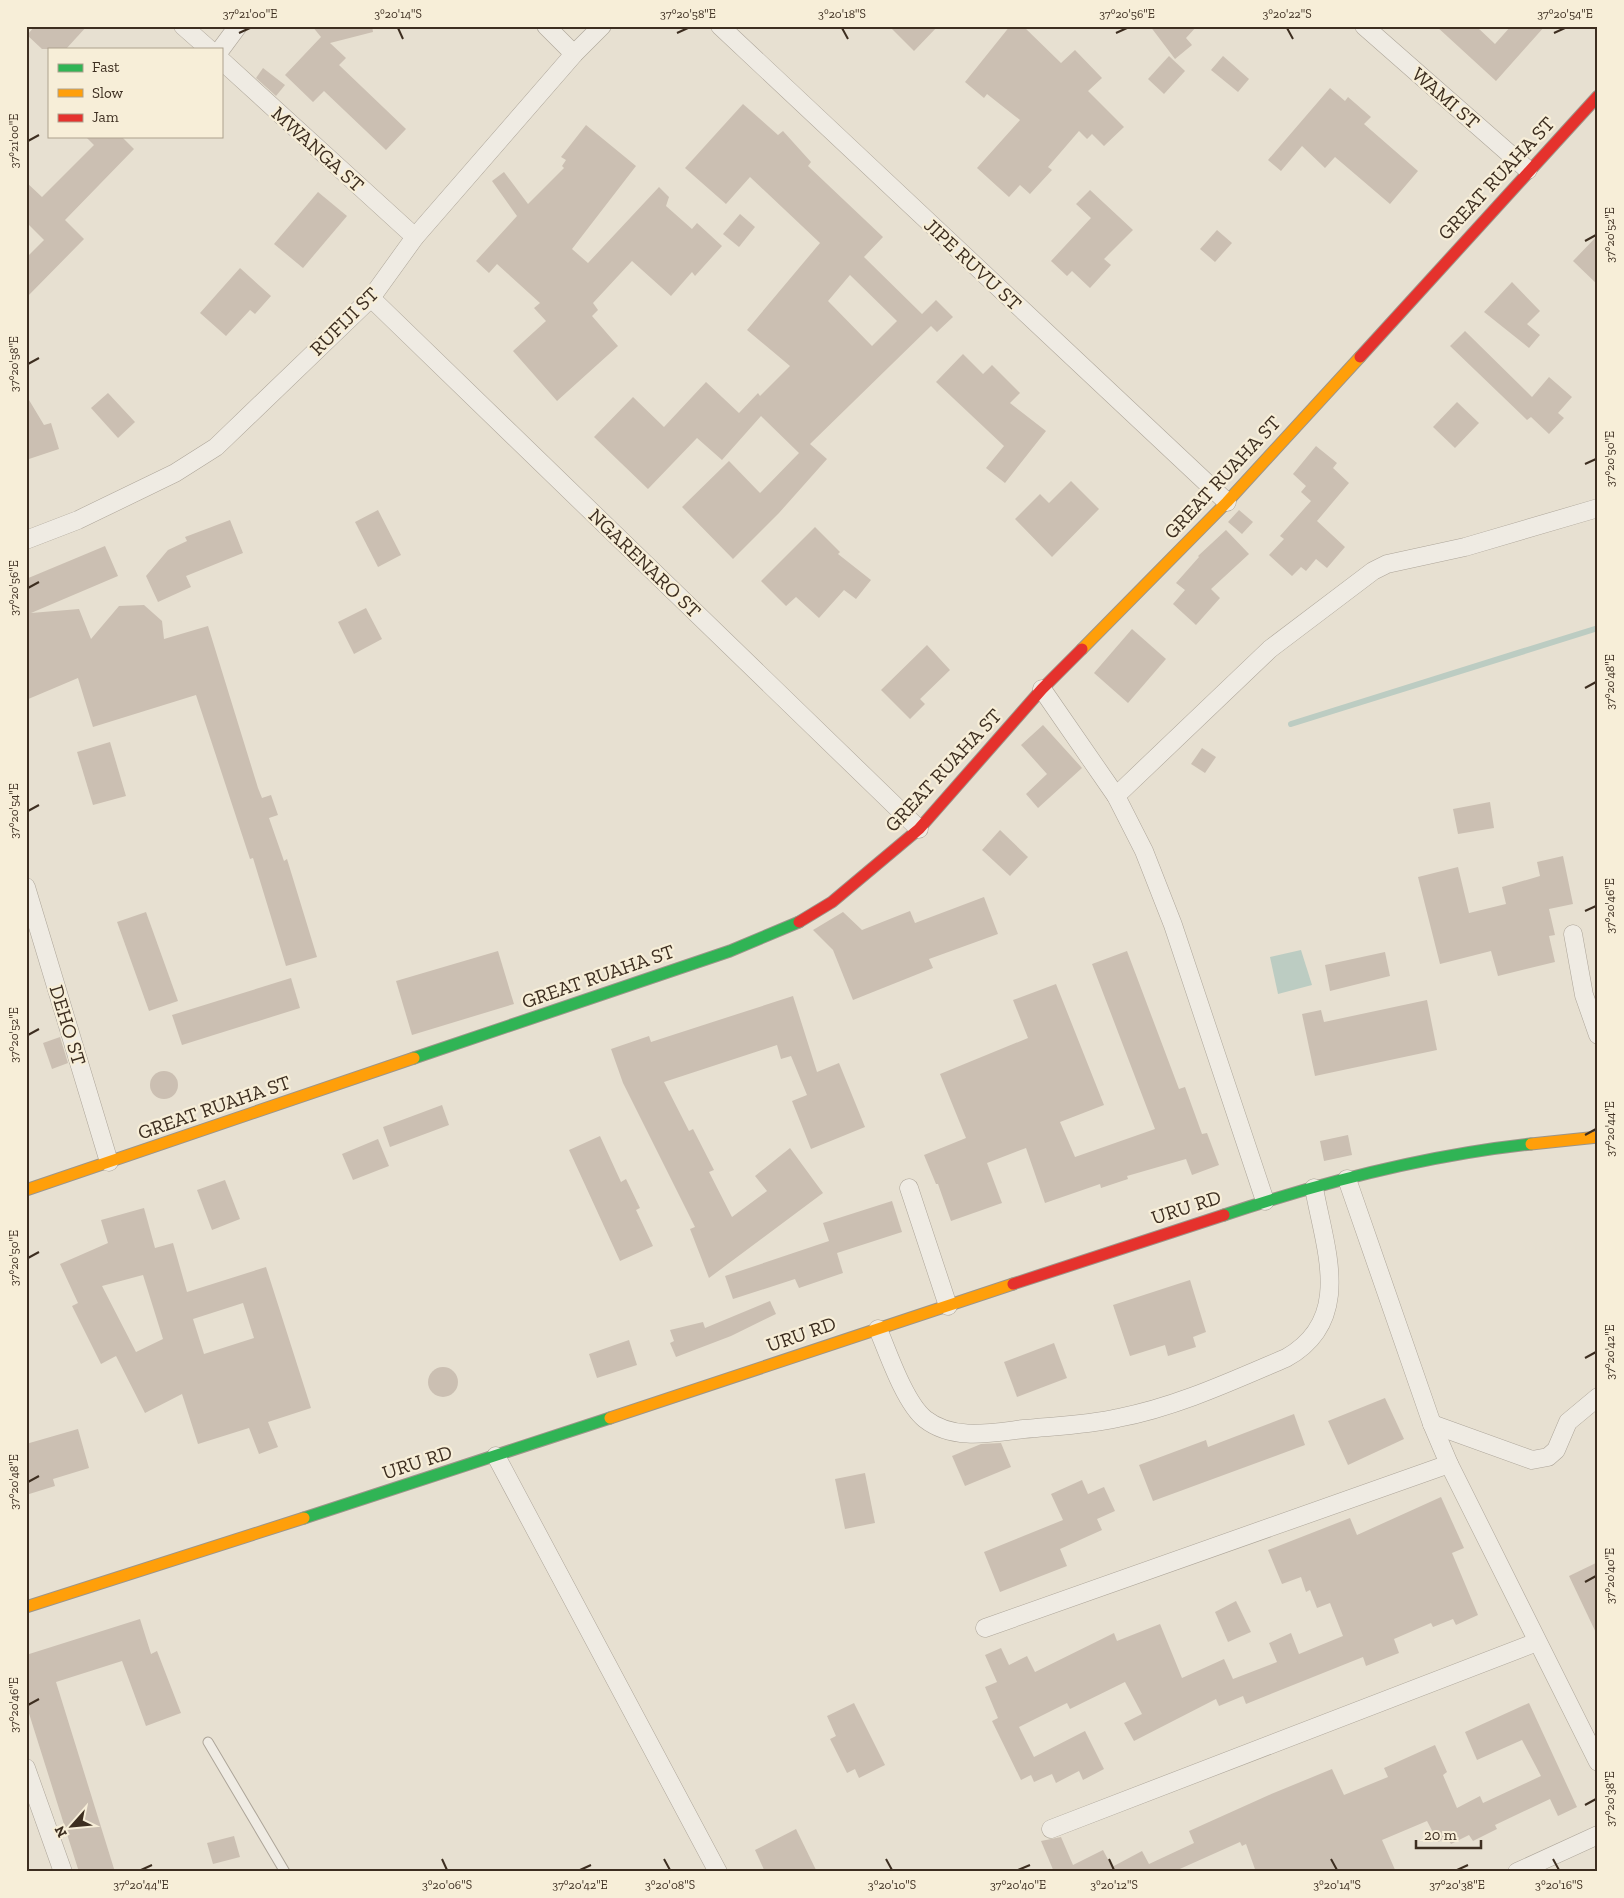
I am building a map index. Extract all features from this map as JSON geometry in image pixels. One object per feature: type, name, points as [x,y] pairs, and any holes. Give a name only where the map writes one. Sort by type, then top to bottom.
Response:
[{"type":"street","points":[[183,26],[208,48]]},
{"type":"street","points":[[222,48],[238,26]]},
{"type":"street","points":[[546,26],[574,54]]},
{"type":"street","name":"RUFIJI ST","points":[[26,540],[78,520],[175,473],[216,447],[371,298],[415,237],[574,54],[602,26]]},
{"type":"street","name":"JIPE RUVU ST","points":[[720,26],[1227,502]]},
{"type":"street","name":"WAMI ST","points":[[1364,26],[1528,170]]},
{"type":"street","name":"MWANGA ST","points":[[222,61],[415,237]]},
{"type":"street","name":"GREAT RUAHA ST","points":[[26,1190],[730,951],[793,926],[832,902],[919,829],[1042,689],[1227,502],[1528,170],[1598,96]]},
{"type":"street","name":"NGARENARO ST","points":[[371,298],[919,829]]},
{"type":"street","points":[[1116,796],[1270,649],[1373,570],[1387,564],[1465,547],[1598,508]]},
{"type":"street","points":[[1042,689],[1116,796],[1144,851],[1173,925],[1265,1201]]},
{"type":"street","name":"DEHO ST","points":[[26,887],[109,1162]]},
{"type":"street","points":[[1573,934],[1584,995],[1598,1035]]},
{"type":"street","name":"URU RD","points":[[26,1607],[496,1456],[1265,1201],[1347,1178],[1484,1149],[1598,1137]]},
{"type":"street","points":[[1347,1178],[1432,1424],[1537,1642],[1598,1762]]},
{"type":"street","points":[[909,1188],[948,1306]]},
{"type":"street","points":[[878,1329],[902,1386],[914,1406],[923,1418],[945,1430],[963,1434],[996,1433],[1109,1420],[1172,1403],[1286,1358],[1302,1349],[1316,1334],[1328,1309],[1331,1285],[1314,1188]]},
{"type":"street","points":[[1432,1424],[1532,1460],[1548,1458],[1556,1450],[1568,1422],[1598,1397]]},
{"type":"street","points":[[496,1456],[718,1872]]},
{"type":"street","points":[[985,1628],[1450,1464]]},
{"type":"street","points":[[1051,1830],[1537,1642]]},
{"type":"street","points":[[26,1768],[63,1872]]},
{"type":"street","points":[[1517,1872],[1598,1835]]},
{"type":"lane","points":[[208,1742],[285,1872]]},
{"type":"shaded area","points":[[1301,950],[1312,985],[1278,994],[1270,957]]},
{"type":"building","points":[[35,26],[87,26],[67,48],[42,49],[27,35]]},
{"type":"building","points":[[312,26],[372,26],[373,32],[330,43],[346,58],[339,65],[406,129],[386,150],[324,91],[313,102],[285,75],[321,37]]},
{"type":"building","points":[[889,26],[938,26],[914,51]]},
{"type":"building","points":[[1010,26],[1023,26],[1061,63],[1075,50],[1102,78],[1088,91],[1124,127],[1104,146],[1092,134],[1087,139],[1079,131],[1048,167],[1052,170],[1030,194],[1020,185],[1009,197],[977,168],[1020,120],[987,94],[984,98],[965,82]]},
{"type":"building","points":[[1150,26],[1197,26],[1186,38],[1192,45],[1175,59]]},
{"type":"building","points":[[1436,26],[1476,26],[1495,44],[1511,26],[1545,26],[1496,81]]},
{"type":"building","points":[[1169,56],[1185,71],[1164,94],[1148,79]]},
{"type":"building","points":[[1223,56],[1249,79],[1238,92],[1211,70]]},
{"type":"building","points":[[263,68],[285,85],[276,96],[256,78]]},
{"type":"building","points":[[1330,88],[1345,101],[1348,97],[1371,117],[1364,124],[1418,171],[1390,204],[1335,157],[1325,168],[1302,146],[1281,171],[1268,160]]},
{"type":"building","points":[[743,104],[778,135],[783,131],[811,162],[808,166],[883,237],[864,257],[922,314],[936,300],[953,317],[937,332],[931,326],[810,444],[827,459],[779,513],[733,559],[682,507],[729,461],[760,493],[799,453],[761,416],[722,460],[697,438],[648,489],[594,437],[633,397],[664,427],[706,382],[739,413],[758,393],[760,396],[790,366],[747,330],[820,243],[750,177],[726,204],[685,168]],"holes":[[[850,275],[897,321],[872,346],[828,301]]]},
{"type":"building","points":[[586,125],[636,166],[572,249],[588,263],[659,187],[669,197],[666,206],[692,229],[697,223],[722,246],[695,276],[692,272],[671,296],[632,261],[593,303],[598,310],[592,316],[618,346],[557,401],[513,351],[546,321],[534,308],[540,303],[497,264],[489,273],[476,261],[517,216],[492,181],[504,172],[528,204],[564,168],[562,166],[566,160],[561,157]]},
{"type":"building","points":[[87,138],[123,138],[134,149],[65,220],[84,239],[26,298],[26,258],[44,240],[26,222],[26,182],[42,197],[94,145]]},
{"type":"building","points":[[1090,190],[1133,230],[1104,259],[1111,265],[1090,288],[1072,271],[1067,276],[1051,261],[1091,218],[1076,204]]},
{"type":"building","points":[[318,192],[347,216],[303,268],[274,244]]},
{"type":"building","points":[[740,214],[755,227],[739,247],[723,234]]},
{"type":"building","points":[[1217,230],[1232,243],[1215,262],[1200,249]]},
{"type":"building","points":[[1598,235],[1598,285],[1573,261]]},
{"type":"building","points":[[240,268],[271,296],[255,314],[250,310],[226,336],[200,313]]},
{"type":"building","points":[[1512,282],[1540,311],[1527,324],[1540,335],[1529,348],[1484,312]]},
{"type":"building","points":[[1465,331],[1532,397],[1549,377],[1572,397],[1558,413],[1564,418],[1549,434],[1531,417],[1527,420],[1450,346]]},
{"type":"building","points":[[963,354],[983,374],[992,365],[1020,393],[1010,403],[1046,431],[1005,483],[986,468],[1004,446],[936,382]]},
{"type":"building","points":[[108,393],[135,422],[118,438],[91,408]]},
{"type":"building","points":[[26,395],[44,425],[51,423],[59,449],[26,460]]},
{"type":"building","points":[[1457,402],[1479,423],[1455,448],[1433,427]]},
{"type":"building","points":[[1316,446],[1337,463],[1333,468],[1349,483],[1317,521],[1345,547],[1327,568],[1316,559],[1306,571],[1301,567],[1292,576],[1269,555],[1284,539],[1280,536],[1311,501],[1301,492],[1306,486],[1293,474]]},
{"type":"building","points":[[1071,481],[1099,509],[1052,557],[1015,519],[1040,494],[1049,503]]},
{"type":"building","points":[[378,510],[401,555],[378,567],[355,522]]},
{"type":"building","points":[[1239,510],[1253,522],[1242,534],[1228,522]]},
{"type":"building","points":[[230,520],[243,553],[186,576],[191,587],[158,602],[146,576],[168,550],[187,541],[185,537]]},
{"type":"building","points":[[815,527],[840,552],[838,554],[871,580],[856,599],[844,590],[819,618],[796,597],[786,606],[761,581]]},
{"type":"building","points":[[1226,530],[1249,554],[1211,589],[1220,598],[1196,625],[1173,604],[1185,590],[1176,583],[1198,556]]},
{"type":"building","points":[[105,546],[118,576],[31,613],[79,609],[91,639],[119,606],[144,605],[162,621],[164,639],[208,626],[258,788],[262,798],[271,795],[278,815],[269,818],[284,861],[287,859],[317,957],[286,966],[253,858],[250,859],[196,695],[93,727],[78,678],[26,700],[26,579]]},
{"type":"building","points":[[366,608],[382,639],[354,654],[338,622]]},
{"type":"building","points":[[1132,629],[1166,659],[1128,703],[1094,673]]},
{"type":"building","points":[[927,645],[950,670],[920,699],[925,704],[910,719],[881,690]]},
{"type":"building","points":[[1043,725],[1082,768],[1038,808],[1026,794],[1047,774],[1021,745]]},
{"type":"building","points":[[110,742],[126,796],[93,805],[77,752]]},
{"type":"building","points":[[1202,748],[1216,757],[1205,773],[1191,764]]},
{"type":"building","points":[[1490,802],[1494,828],[1458,834],[1453,809]]},
{"type":"building","points":[[1000,830],[1028,857],[1010,876],[982,850]]},
{"type":"building","points":[[1563,856],[1573,904],[1549,909],[1555,935],[1549,936],[1555,962],[1498,976],[1491,951],[1440,964],[1418,877],[1458,867],[1469,913],[1506,904],[1502,887],[1540,876],[1537,862]]},
{"type":"building","points":[[984,897],[998,934],[929,959],[933,968],[853,1000],[833,950],[813,930],[843,912],[862,930],[910,911],[915,923]]},
{"type":"building","points":[[146,912],[178,1001],[149,1011],[117,922]]},
{"type":"building","points":[[498,951],[514,1004],[412,1035],[396,981]]},
{"type":"building","points":[[1127,951],[1179,1089],[1185,1087],[1202,1134],[1207,1133],[1219,1165],[1192,1175],[1186,1159],[1127,1176],[1128,1179],[1101,1188],[1100,1184],[1045,1203],[1026,1148],[987,1163],[1002,1203],[951,1221],[938,1184],[936,1184],[924,1155],[966,1138],[940,1074],[1028,1038],[1013,1000],[1056,984],[1104,1105],[1060,1122],[1075,1157],[1155,1129],[1092,964]]},
{"type":"building","points":[[1385,952],[1390,976],[1330,991],[1325,965]]},
{"type":"building","points":[[291,978],[300,1008],[182,1045],[172,1015]]},
{"type":"building","points":[[793,996],[817,1072],[839,1063],[865,1127],[811,1149],[792,1101],[807,1095],[791,1056],[781,1059],[777,1045],[664,1082],[689,1131],[693,1129],[714,1170],[709,1172],[732,1217],[767,1191],[755,1176],[790,1148],[823,1193],[709,1278],[690,1229],[695,1227],[623,1083],[611,1049],[649,1036],[651,1042]]},
{"type":"building","points":[[1427,1000],[1437,1050],[1315,1076],[1302,1014],[1321,1010],[1324,1022]]},
{"type":"building","points":[[60,1037],[68,1063],[52,1069],[43,1043]]},
{"type":"building","points":[[164,1071],[174,1075],[178,1085],[174,1095],[164,1099],[154,1095],[150,1085],[154,1075]]},
{"type":"building","points":[[442,1105],[449,1125],[390,1147],[383,1127]]},
{"type":"building","points":[[1348,1135],[1352,1155],[1324,1161],[1320,1141]]},
{"type":"building","points":[[600,1136],[621,1182],[626,1179],[640,1208],[636,1210],[653,1246],[620,1261],[569,1150]]},
{"type":"building","points":[[378,1139],[389,1166],[353,1180],[342,1154]]},
{"type":"building","points":[[225,1180],[240,1219],[212,1230],[197,1190]]},
{"type":"building","points":[[892,1201],[902,1232],[837,1253],[843,1273],[799,1288],[795,1279],[733,1299],[725,1276],[829,1241],[823,1223]]},
{"type":"building","points":[[144,1208],[155,1248],[173,1243],[187,1292],[266,1267],[311,1408],[268,1422],[278,1447],[259,1454],[249,1428],[198,1444],[182,1394],[145,1413],[116,1356],[101,1364],[72,1306],[78,1303],[60,1264],[108,1243],[101,1220]],"holes":[[[143,1275],[163,1339],[136,1352],[102,1286]],[[243,1303],[254,1338],[204,1354],[193,1319]]]},
{"type":"building","points":[[1190,1280],[1206,1332],[1193,1337],[1196,1347],[1168,1356],[1165,1345],[1130,1356],[1113,1305]]},
{"type":"building","points":[[770,1301],[776,1314],[731,1336],[676,1357],[670,1343],[674,1341],[670,1330],[703,1322],[705,1328]]},
{"type":"building","points":[[629,1340],[637,1365],[597,1378],[589,1354]]},
{"type":"building","points":[[1054,1343],[1067,1378],[1017,1397],[1004,1362]]},
{"type":"building","points":[[443,1367],[449,1368],[457,1376],[457,1388],[449,1396],[443,1397],[437,1396],[429,1388],[428,1382],[429,1376],[437,1368]]},
{"type":"building","points":[[1385,1398],[1404,1439],[1348,1465],[1328,1421]]},
{"type":"building","points":[[1294,1414],[1305,1445],[1153,1501],[1139,1465],[1206,1440],[1208,1447]]},
{"type":"building","points":[[78,1429],[89,1468],[53,1479],[55,1486],[26,1495],[26,1444]]},
{"type":"building","points":[[1001,1443],[1011,1467],[965,1486],[952,1456],[981,1444]]},
{"type":"building","points":[[865,1473],[875,1523],[845,1529],[835,1479]]},
{"type":"building","points":[[1082,1480],[1088,1494],[1104,1487],[1115,1511],[1097,1519],[1102,1530],[1060,1549],[1067,1566],[1000,1592],[984,1552],[1063,1520],[1051,1494]]},
{"type":"building","points":[[1441,1497],[1464,1548],[1452,1553],[1478,1615],[1456,1625],[1453,1619],[1433,1627],[1431,1623],[1394,1639],[1399,1653],[1366,1666],[1363,1657],[1246,1704],[1243,1696],[1219,1706],[1216,1699],[1134,1741],[1124,1723],[1142,1714],[1125,1682],[1070,1709],[1067,1703],[1019,1727],[1034,1757],[1085,1731],[1104,1769],[1083,1780],[1079,1771],[1056,1783],[1052,1774],[1034,1782],[1031,1775],[1021,1780],[992,1721],[998,1718],[985,1687],[997,1682],[985,1655],[1001,1648],[1009,1665],[1027,1656],[1035,1672],[1114,1633],[1117,1641],[1160,1624],[1182,1678],[1224,1659],[1233,1679],[1277,1662],[1269,1643],[1291,1633],[1299,1654],[1343,1636],[1330,1603],[1317,1608],[1310,1590],[1306,1592],[1301,1577],[1282,1584],[1268,1550],[1350,1518],[1357,1535]]},
{"type":"building","points":[[1598,1562],[1598,1637],[1569,1576]]},
{"type":"building","points":[[1236,1601],[1251,1632],[1228,1642],[1215,1612]]},
{"type":"building","points":[[140,1619],[151,1654],[157,1651],[181,1713],[146,1726],[122,1661],[56,1682],[115,1872],[79,1872],[26,1704],[26,1655]]},
{"type":"building","points":[[854,1703],[885,1765],[859,1778],[855,1769],[847,1773],[830,1739],[836,1736],[827,1716]]},
{"type":"building","points":[[1529,1703],[1577,1807],[1558,1816],[1550,1799],[1495,1825],[1497,1829],[1473,1841],[1469,1835],[1451,1844],[1447,1837],[1438,1842],[1427,1821],[1382,1840],[1396,1872],[1256,1872],[1246,1844],[1242,1846],[1240,1842],[1173,1872],[1054,1872],[1041,1841],[1061,1837],[1073,1865],[1103,1850],[1112,1867],[1142,1851],[1149,1864],[1194,1843],[1189,1831],[1269,1795],[1332,1769],[1344,1795],[1388,1777],[1384,1768],[1435,1745],[1447,1772],[1443,1775],[1457,1808],[1480,1796],[1483,1803],[1541,1776],[1522,1740],[1477,1760],[1465,1732]]},
{"type":"building","points":[[796,1829],[817,1872],[765,1872],[755,1850]]},
{"type":"building","points":[[234,1836],[240,1857],[213,1864],[207,1843]]},
{"type":"waterway","points":[[1291,724],[1598,628]]},
{"type":"traffic: fast","points":[[414,1058],[730,951],[799,922]]},
{"type":"traffic: fast","points":[[1224,1215],[1376,1171],[1454,1155],[1531,1144]]},
{"type":"traffic: fast","points":[[304,1518],[610,1418]]},
{"type":"traffic: slow","points":[[1082,649],[1227,502],[1360,357]]},
{"type":"traffic: slow","points":[[26,1190],[414,1058]]},
{"type":"traffic: slow","points":[[1531,1144],[1598,1137]]},
{"type":"traffic: slow","points":[[610,1418],[1013,1284]]},
{"type":"traffic: slow","points":[[26,1607],[304,1518]]},
{"type":"traffic: jam","points":[[1360,357],[1598,96]]},
{"type":"traffic: jam","points":[[799,922],[832,902],[919,829],[1042,689],[1082,649]]},
{"type":"traffic: jam","points":[[1013,1284],[1224,1215]]}]
